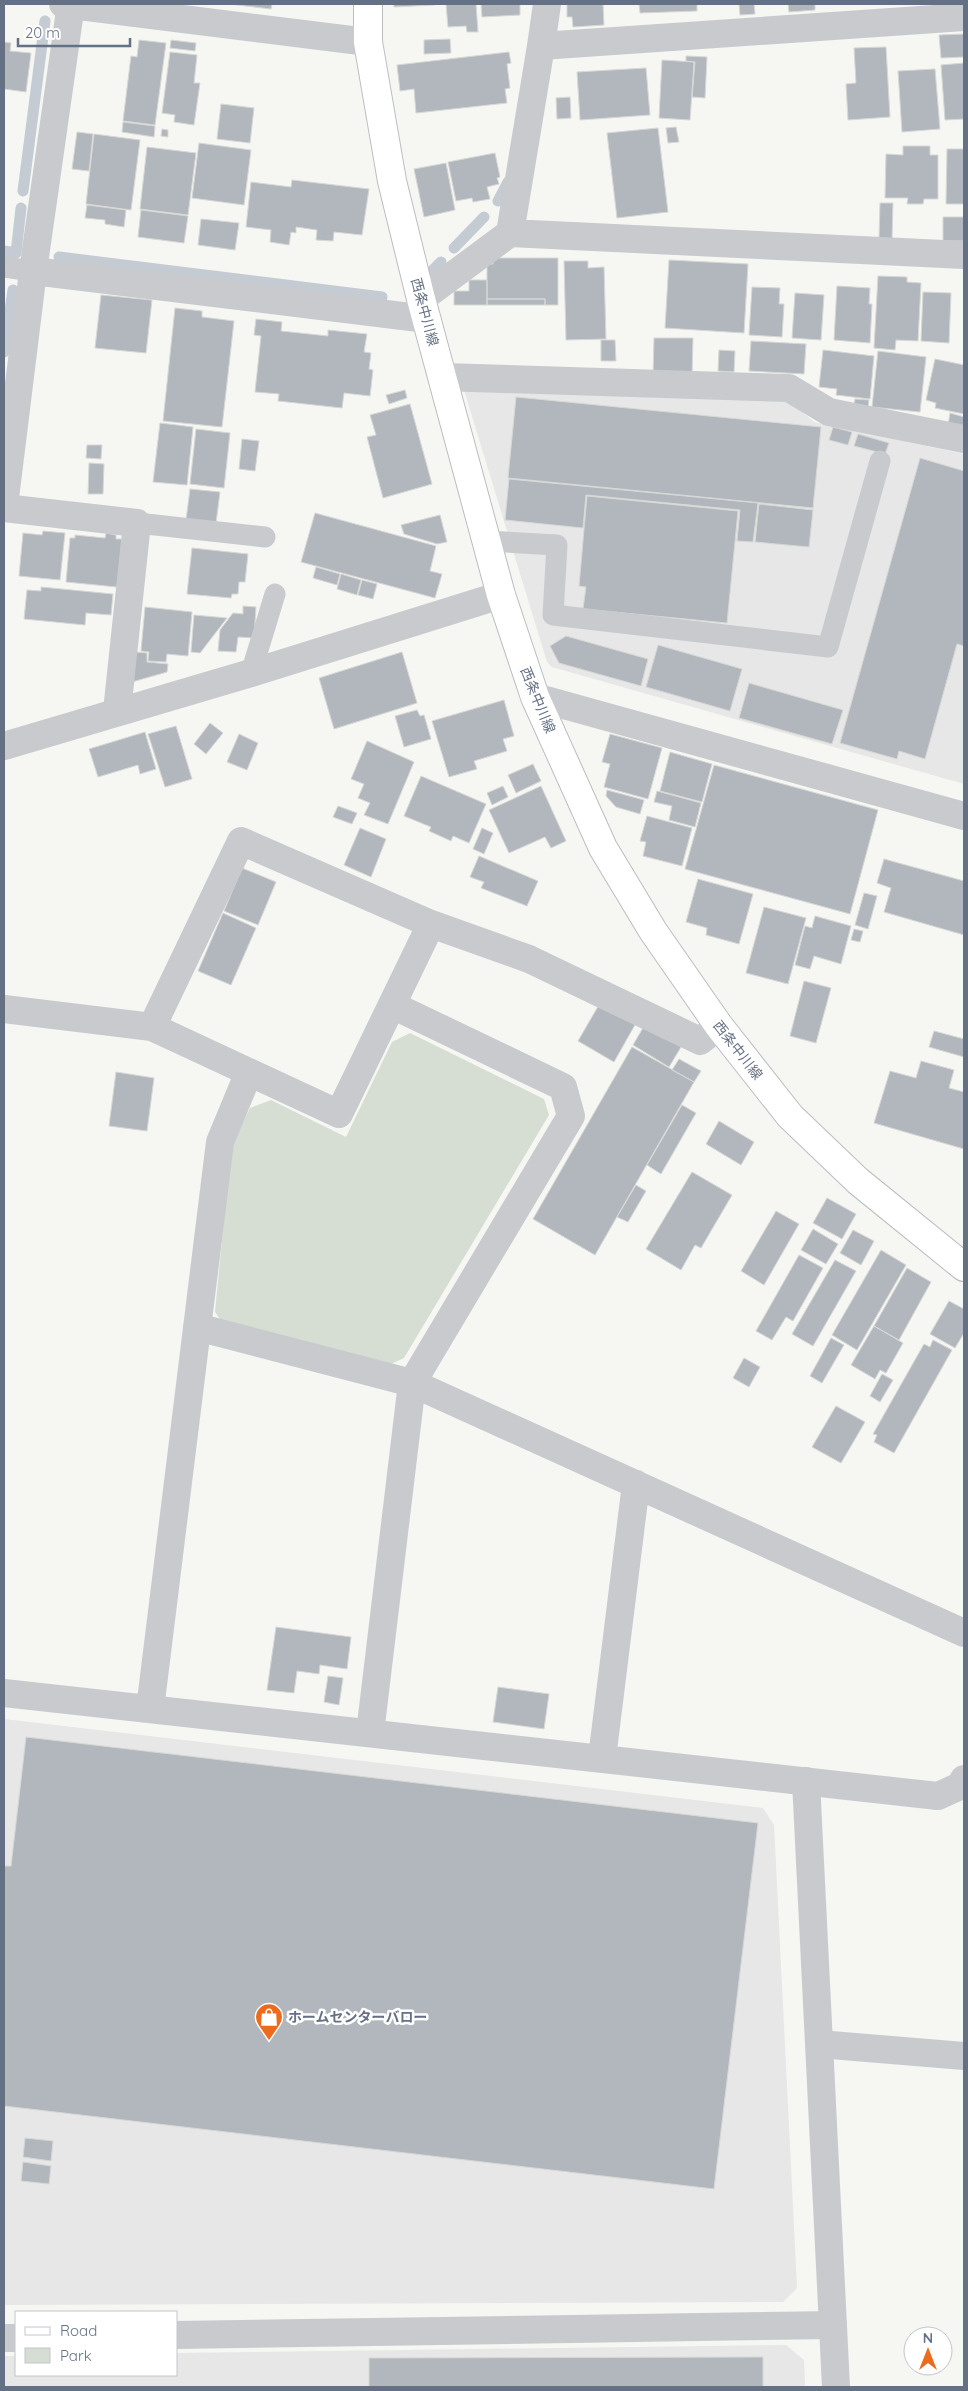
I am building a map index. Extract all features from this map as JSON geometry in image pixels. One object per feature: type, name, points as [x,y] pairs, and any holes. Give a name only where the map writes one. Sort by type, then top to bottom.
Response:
[{"type":"main road","name":"西条中川線","points":[[368,4],[368,42],[392,181],[424,309],[444,377],[501,595],[535,697],[603,848],[652,931],[719,1026],[790,1116],[858,1182],[964,1267]]},
{"type":"street","points":[[117,712],[137,523],[4,507],[69,4],[368,42]]},
{"type":"street","points":[[33,271],[424,309],[510,233],[547,4]]},
{"type":"street","points":[[541,46],[964,17]]},
{"type":"street","points":[[510,233],[964,255]]},
{"type":"street","points":[[444,377],[789,388],[829,412],[964,439]]},
{"type":"street","points":[[4,746],[251,673],[501,595]]},
{"type":"street","points":[[535,697],[964,816]]},
{"type":"street","points":[[152,1027],[241,841],[431,924],[529,959],[700,1040],[719,1026]]},
{"type":"street","points":[[4,1008],[152,1027],[340,1114],[431,924]]},
{"type":"street","points":[[370,1733],[412,1383],[572,1116],[563,1087],[392,1004]]},
{"type":"street","points":[[150,1709],[220,1142],[249,1072]]},
{"type":"street","points":[[197,1327],[412,1383],[964,1633]]},
{"type":"street","points":[[602,1758],[636,1484]]},
{"type":"street","points":[[4,1693],[938,1796],[960,1786],[964,1779]]},
{"type":"street","points":[[806,1781],[836,2387]]},
{"type":"street","points":[[819,2044],[964,2056]]},
{"type":"street","points":[[178,2335],[833,2325]]},
{"type":"lane","points":[[4,267],[33,271]]},
{"type":"lane","points":[[487,541],[557,545],[553,615],[828,647],[880,461]]},
{"type":"lane","points":[[137,523],[265,537]]},
{"type":"lane","points":[[251,673],[275,594]]},
{"type":"shaded area","points":[[464,390],[785,397],[814,422],[964,454],[964,784],[552,667],[547,662]]},
{"type":"shaded area","points":[[4,1719],[763,1808],[774,1825],[797,2288],[783,2302],[4,2305]]},
{"type":"shaded area","points":[[786,2345],[804,2360],[805,2387],[4,2387],[4,2356],[15,2356],[15,2376],[178,2376],[178,2353]]},
{"type":"green space","points":[[410,1033],[544,1099],[549,1115],[404,1358],[389,1365],[224,1325],[215,1312],[231,1147],[250,1108],[271,1100],[346,1137],[392,1042]]},
{"type":"building","points":[[229,4],[272,4],[271,9]]},
{"type":"building","points":[[394,4],[435,4],[435,5],[394,7]]},
{"type":"building","points":[[446,4],[476,4],[478,32],[467,32],[466,26],[448,27]]},
{"type":"building","points":[[481,4],[520,4],[520,15],[482,17]]},
{"type":"building","points":[[567,4],[603,4],[604,25],[573,27],[572,17],[567,17]]},
{"type":"building","points":[[639,4],[697,4],[697,11],[640,13]]},
{"type":"building","points":[[739,4],[754,4],[755,14],[740,15]]},
{"type":"building","points":[[788,4],[815,4],[815,10],[789,12]]},
{"type":"building","points":[[964,34],[964,57],[941,58],[939,35]]},
{"type":"building","points":[[450,39],[451,53],[424,54],[424,40]]},
{"type":"building","points":[[139,40],[166,43],[155,125],[123,121],[131,56],[137,57]]},
{"type":"building","points":[[171,40],[196,43],[195,51],[170,48]]},
{"type":"building","points":[[4,42],[11,43],[10,51],[31,53],[26,92],[4,89]]},
{"type":"building","points":[[886,47],[890,117],[848,120],[846,84],[856,83],[854,48]]},
{"type":"building","points":[[170,52],[197,55],[194,83],[200,83],[194,125],[174,122],[175,115],[162,113]]},
{"type":"building","points":[[509,52],[511,63],[507,64],[510,88],[505,89],[507,103],[416,113],[414,89],[400,91],[397,65]]},
{"type":"building","points":[[686,56],[707,57],[705,98],[692,97],[695,62],[686,61]]},
{"type":"building","points":[[662,60],[694,62],[690,120],[659,118]]},
{"type":"building","points":[[964,63],[964,119],[945,120],[941,65]]},
{"type":"building","points":[[646,68],[650,115],[580,120],[577,72]]},
{"type":"building","points":[[935,69],[940,129],[902,132],[898,71]]},
{"type":"building","points":[[570,97],[571,118],[557,119],[556,98]]},
{"type":"building","points":[[221,104],[254,108],[250,143],[217,139]]},
{"type":"building","points":[[123,122],[155,126],[154,137],[122,132]]},
{"type":"building","points":[[676,127],[679,142],[668,143],[666,128]]},
{"type":"building","points":[[658,128],[668,212],[617,218],[607,133]]},
{"type":"building","points":[[162,129],[168,130],[168,137],[161,136]]},
{"type":"building","points":[[77,132],[93,134],[89,171],[72,169]]},
{"type":"building","points":[[94,134],[140,140],[131,210],[86,204]]},
{"type":"building","points":[[199,143],[251,150],[244,205],[192,198]]},
{"type":"building","points":[[903,146],[930,146],[930,155],[938,155],[938,199],[924,199],[923,204],[907,204],[908,198],[885,198],[886,154],[903,155]]},
{"type":"building","points":[[147,147],[196,153],[188,215],[140,209]]},
{"type":"building","points":[[947,149],[964,149],[964,204],[946,204]]},
{"type":"building","points":[[495,153],[500,177],[497,178],[499,184],[487,187],[490,199],[473,202],[472,198],[456,201],[448,162]]},
{"type":"building","points":[[446,163],[455,210],[424,217],[414,169]]},
{"type":"building","points":[[292,180],[369,189],[362,235],[334,232],[333,241],[316,240],[317,230],[296,227],[296,233],[291,232],[289,245],[270,242],[271,230],[246,227],[251,182],[291,187]]},
{"type":"building","points":[[880,203],[893,203],[892,239],[879,239]]},
{"type":"building","points":[[87,205],[126,210],[124,227],[105,224],[105,220],[85,218]]},
{"type":"building","points":[[141,210],[188,216],[184,243],[138,237]]},
{"type":"building","points":[[943,217],[964,217],[964,241],[943,241]]},
{"type":"building","points":[[201,219],[239,223],[235,250],[198,245]]},
{"type":"building","points":[[493,258],[558,258],[558,305],[545,305],[545,299],[487,299],[487,264],[493,264]]},
{"type":"building","points":[[669,260],[748,264],[744,333],[665,328]]},
{"type":"building","points":[[564,261],[588,261],[588,268],[604,267],[606,339],[566,340]]},
{"type":"building","points":[[878,276],[907,277],[907,282],[921,283],[918,341],[896,340],[895,350],[874,348]]},
{"type":"building","points":[[469,280],[487,280],[487,305],[454,305],[454,291],[469,291]]},
{"type":"building","points":[[837,286],[870,288],[869,304],[872,304],[870,343],[834,340]]},
{"type":"building","points":[[752,287],[780,288],[779,304],[784,304],[782,337],[749,335]]},
{"type":"building","points":[[923,292],[951,293],[949,343],[921,341]]},
{"type":"building","points":[[795,293],[824,295],[821,340],[792,338]]},
{"type":"building","points":[[101,295],[152,300],[146,353],[95,348]]},
{"type":"building","points":[[487,299],[545,299],[545,305],[487,305]]},
{"type":"building","points":[[175,308],[202,311],[202,317],[234,321],[222,427],[163,421]]},
{"type":"building","points":[[256,319],[282,322],[281,331],[328,336],[328,330],[367,334],[364,352],[371,353],[369,369],[373,370],[370,396],[344,393],[342,408],[278,401],[279,394],[255,392],[261,336],[254,335]]},
{"type":"building","points":[[654,338],[693,338],[692,377],[653,376]]},
{"type":"building","points":[[601,340],[615,340],[616,361],[601,361]]},
{"type":"building","points":[[751,341],[806,344],[804,374],[749,371]]},
{"type":"building","points":[[719,350],[735,351],[734,372],[718,371]]},
{"type":"building","points":[[823,350],[874,356],[870,399],[836,395],[837,389],[819,387]]},
{"type":"building","points":[[878,351],[926,357],[920,412],[872,407]]},
{"type":"building","points":[[935,359],[964,365],[964,414],[935,408],[936,403],[926,400]]},
{"type":"building","points":[[405,390],[407,398],[389,404],[386,395]]},
{"type":"building","points":[[516,397],[821,427],[813,508],[508,478]]},
{"type":"building","points":[[855,399],[869,400],[868,407],[854,405]]},
{"type":"building","points":[[410,404],[432,484],[383,498],[367,437],[376,435],[370,415]]},
{"type":"building","points":[[950,413],[964,417],[963,429],[948,425]]},
{"type":"building","points":[[160,423],[193,427],[187,485],[153,482]]},
{"type":"building","points":[[833,427],[852,432],[848,445],[829,440]]},
{"type":"building","points":[[196,429],[230,433],[224,488],[190,484]]},
{"type":"building","points":[[858,434],[889,443],[885,454],[854,446]]},
{"type":"building","points":[[242,439],[259,441],[255,471],[239,469]]},
{"type":"building","points":[[87,445],[102,445],[101,459],[86,458]]},
{"type":"building","points":[[920,458],[964,471],[964,646],[957,644],[925,759],[899,751],[897,759],[840,743]]},
{"type":"building","points":[[89,463],[104,464],[103,494],[88,494]]},
{"type":"building","points":[[509,479],[758,503],[753,542],[737,541],[740,510],[586,495],[583,528],[505,520]]},
{"type":"building","points":[[190,489],[220,492],[216,523],[186,520]]},
{"type":"building","points":[[587,496],[738,511],[727,623],[583,609],[586,587],[579,586]]},
{"type":"building","points":[[759,504],[813,510],[809,547],[755,542]]},
{"type":"building","points":[[315,513],[436,546],[430,571],[442,574],[435,598],[301,562]]},
{"type":"building","points":[[440,515],[447,542],[437,544],[404,534],[401,525]]},
{"type":"building","points":[[43,531],[65,533],[60,580],[19,576],[23,533],[42,535]]},
{"type":"building","points":[[106,533],[116,535],[116,539],[122,539],[117,587],[66,582],[70,538],[75,538],[75,535],[105,538]]},
{"type":"building","points":[[192,548],[248,554],[245,582],[239,582],[238,594],[232,594],[231,598],[187,594]]},
{"type":"building","points":[[316,567],[340,574],[337,585],[313,578]]},
{"type":"building","points":[[341,574],[361,580],[357,595],[337,589]]},
{"type":"building","points":[[362,580],[377,584],[373,599],[358,595]]},
{"type":"building","points":[[41,587],[113,594],[111,615],[86,613],[85,625],[24,619],[27,590],[41,591]]},
{"type":"building","points":[[243,606],[256,607],[254,638],[238,637],[236,652],[218,651],[220,630],[233,613],[243,614]]},
{"type":"building","points":[[145,607],[192,612],[188,656],[167,654],[166,662],[148,661],[149,652],[141,651]]},
{"type":"building","points":[[194,615],[227,618],[200,653],[191,652]]},
{"type":"building","points":[[566,636],[648,659],[641,686],[559,663],[550,646]]},
{"type":"building","points":[[658,645],[742,669],[730,711],[646,687]]},
{"type":"building","points":[[136,652],[147,653],[147,662],[168,664],[167,672],[132,682]]},
{"type":"building","points":[[402,652],[417,703],[334,729],[319,678]]},
{"type":"building","points":[[749,683],[843,710],[832,744],[739,718]]},
{"type":"building","points":[[504,700],[514,736],[503,739],[507,751],[474,761],[477,769],[449,777],[432,721]]},
{"type":"building","points":[[417,710],[420,716],[424,715],[431,739],[404,747],[395,716]]},
{"type":"building","points":[[210,723],[223,733],[206,754],[194,744]]},
{"type":"building","points":[[176,726],[192,779],[165,787],[148,734]]},
{"type":"building","points":[[145,732],[156,769],[140,774],[138,765],[98,777],[89,749]]},
{"type":"building","points":[[239,734],[258,743],[247,770],[227,762]]},
{"type":"building","points":[[610,734],[662,748],[648,799],[604,787],[610,764],[602,762]]},
{"type":"building","points":[[367,741],[414,762],[388,824],[364,815],[370,803],[358,798],[364,784],[351,779]]},
{"type":"building","points":[[670,752],[712,764],[702,802],[660,791]]},
{"type":"building","points":[[533,764],[541,781],[516,793],[508,775]]},
{"type":"building","points":[[714,765],[878,810],[850,914],[685,869]]},
{"type":"building","points":[[421,776],[486,804],[469,843],[453,836],[451,841],[429,831],[431,827],[404,816]]},
{"type":"building","points":[[503,786],[508,797],[492,805],[487,793]]},
{"type":"building","points":[[541,786],[566,841],[551,848],[545,837],[509,853],[489,810]]},
{"type":"building","points":[[607,790],[644,800],[640,814],[616,807],[606,796]]},
{"type":"building","points":[[657,791],[701,803],[695,827],[669,820],[672,806],[654,802]]},
{"type":"building","points":[[338,806],[357,813],[352,824],[333,817]]},
{"type":"building","points":[[647,816],[692,828],[682,866],[643,856],[646,842],[640,841]]},
{"type":"building","points":[[360,828],[386,839],[371,877],[344,865]]},
{"type":"building","points":[[482,828],[493,833],[484,854],[473,849]]},
{"type":"building","points":[[479,856],[538,881],[527,906],[481,888],[484,882],[470,877]]},
{"type":"building","points":[[884,859],[964,881],[964,935],[884,912],[891,888],[877,883]]},
{"type":"building","points":[[242,868],[276,882],[258,925],[224,911]]},
{"type":"building","points":[[698,879],[753,894],[739,944],[706,935],[707,928],[686,922]]},
{"type":"building","points":[[864,893],[877,896],[868,929],[855,925]]},
{"type":"building","points":[[764,907],[806,918],[788,984],[746,973]]},
{"type":"building","points":[[223,913],[256,928],[231,985],[198,971]]},
{"type":"building","points":[[815,916],[851,926],[841,964],[814,956],[810,969],[795,965],[805,926],[812,928]]},
{"type":"building","points":[[854,929],[863,931],[860,942],[851,940]]},
{"type":"building","points":[[804,981],[831,988],[816,1043],[790,1036]]},
{"type":"building","points":[[600,1003],[636,1023],[614,1062],[578,1041]]},
{"type":"building","points":[[647,1021],[684,1042],[669,1067],[633,1045]]},
{"type":"building","points":[[934,1031],[964,1039],[964,1057],[929,1047]]},
{"type":"building","points":[[632,1047],[694,1082],[595,1255],[533,1219]]},
{"type":"building","points":[[679,1059],[701,1071],[694,1082],[672,1070]]},
{"type":"building","points":[[921,1061],[954,1070],[949,1088],[964,1092],[964,1149],[874,1123],[890,1071],[916,1078]]},
{"type":"building","points":[[116,1072],[154,1078],[147,1131],[109,1126]]},
{"type":"building","points":[[682,1105],[696,1113],[661,1174],[647,1165]]},
{"type":"building","points":[[719,1121],[754,1142],[741,1165],[706,1144]]},
{"type":"building","points":[[692,1172],[732,1195],[701,1248],[695,1245],[681,1270],[646,1249]]},
{"type":"building","points":[[636,1185],[646,1191],[628,1222],[617,1217]]},
{"type":"building","points":[[827,1198],[856,1214],[842,1239],[813,1223]]},
{"type":"building","points":[[776,1211],[799,1224],[764,1285],[741,1271]]},
{"type":"building","points":[[813,1229],[838,1244],[826,1264],[801,1250]]},
{"type":"building","points":[[853,1230],[874,1241],[861,1265],[840,1253]]},
{"type":"building","points":[[881,1250],[906,1265],[857,1350],[832,1335]]},
{"type":"building","points":[[799,1255],[823,1268],[793,1321],[786,1317],[772,1340],[756,1331]]},
{"type":"building","points":[[835,1260],[856,1271],[813,1346],[792,1334]]},
{"type":"building","points":[[907,1268],[931,1282],[899,1340],[874,1326]]},
{"type":"building","points":[[949,1301],[964,1309],[964,1333],[955,1348],[930,1334]]},
{"type":"building","points":[[874,1326],[903,1343],[886,1373],[880,1370],[875,1379],[851,1365]]},
{"type":"building","points":[[831,1338],[844,1345],[822,1383],[810,1376]]},
{"type":"building","points":[[933,1340],[952,1350],[894,1453],[874,1442],[877,1435],[873,1434],[924,1344],[930,1347]]},
{"type":"building","points":[[744,1358],[760,1367],[749,1387],[733,1378]]},
{"type":"building","points":[[882,1374],[893,1380],[880,1402],[870,1396]]},
{"type":"building","points":[[836,1406],[865,1422],[841,1463],[812,1447]]},
{"type":"building","points":[[276,1627],[351,1637],[347,1669],[320,1665],[319,1674],[297,1671],[294,1693],[267,1690]]},
{"type":"building","points":[[328,1676],[343,1678],[339,1705],[324,1702]]},
{"type":"building","points":[[498,1687],[549,1694],[544,1729],[493,1722]]},
{"type":"building","points":[[26,1737],[758,1823],[714,2189],[4,2106],[4,1866],[11,1866]]},
{"type":"building","points":[[25,2138],[53,2141],[51,2161],[23,2157]]},
{"type":"building","points":[[23,2162],[51,2166],[49,2184],[21,2181]]},
{"type":"building","points":[[763,2357],[763,2387],[369,2387],[369,2358]]},
{"type":"waterway","points":[[23,191],[45,21]]},
{"type":"waterway","points":[[498,201],[508,182]]},
{"type":"waterway","points":[[4,251],[16,253],[21,208]]},
{"type":"waterway","points":[[454,248],[484,217]]},
{"type":"waterway","points":[[59,257],[382,297]]},
{"type":"waterway","points":[[432,271],[441,262]]},
{"type":"waterway","points":[[4,352],[13,290]]},
{"type":"place","name":"ホームセンターバロー","points":[[269,2041]]}]
